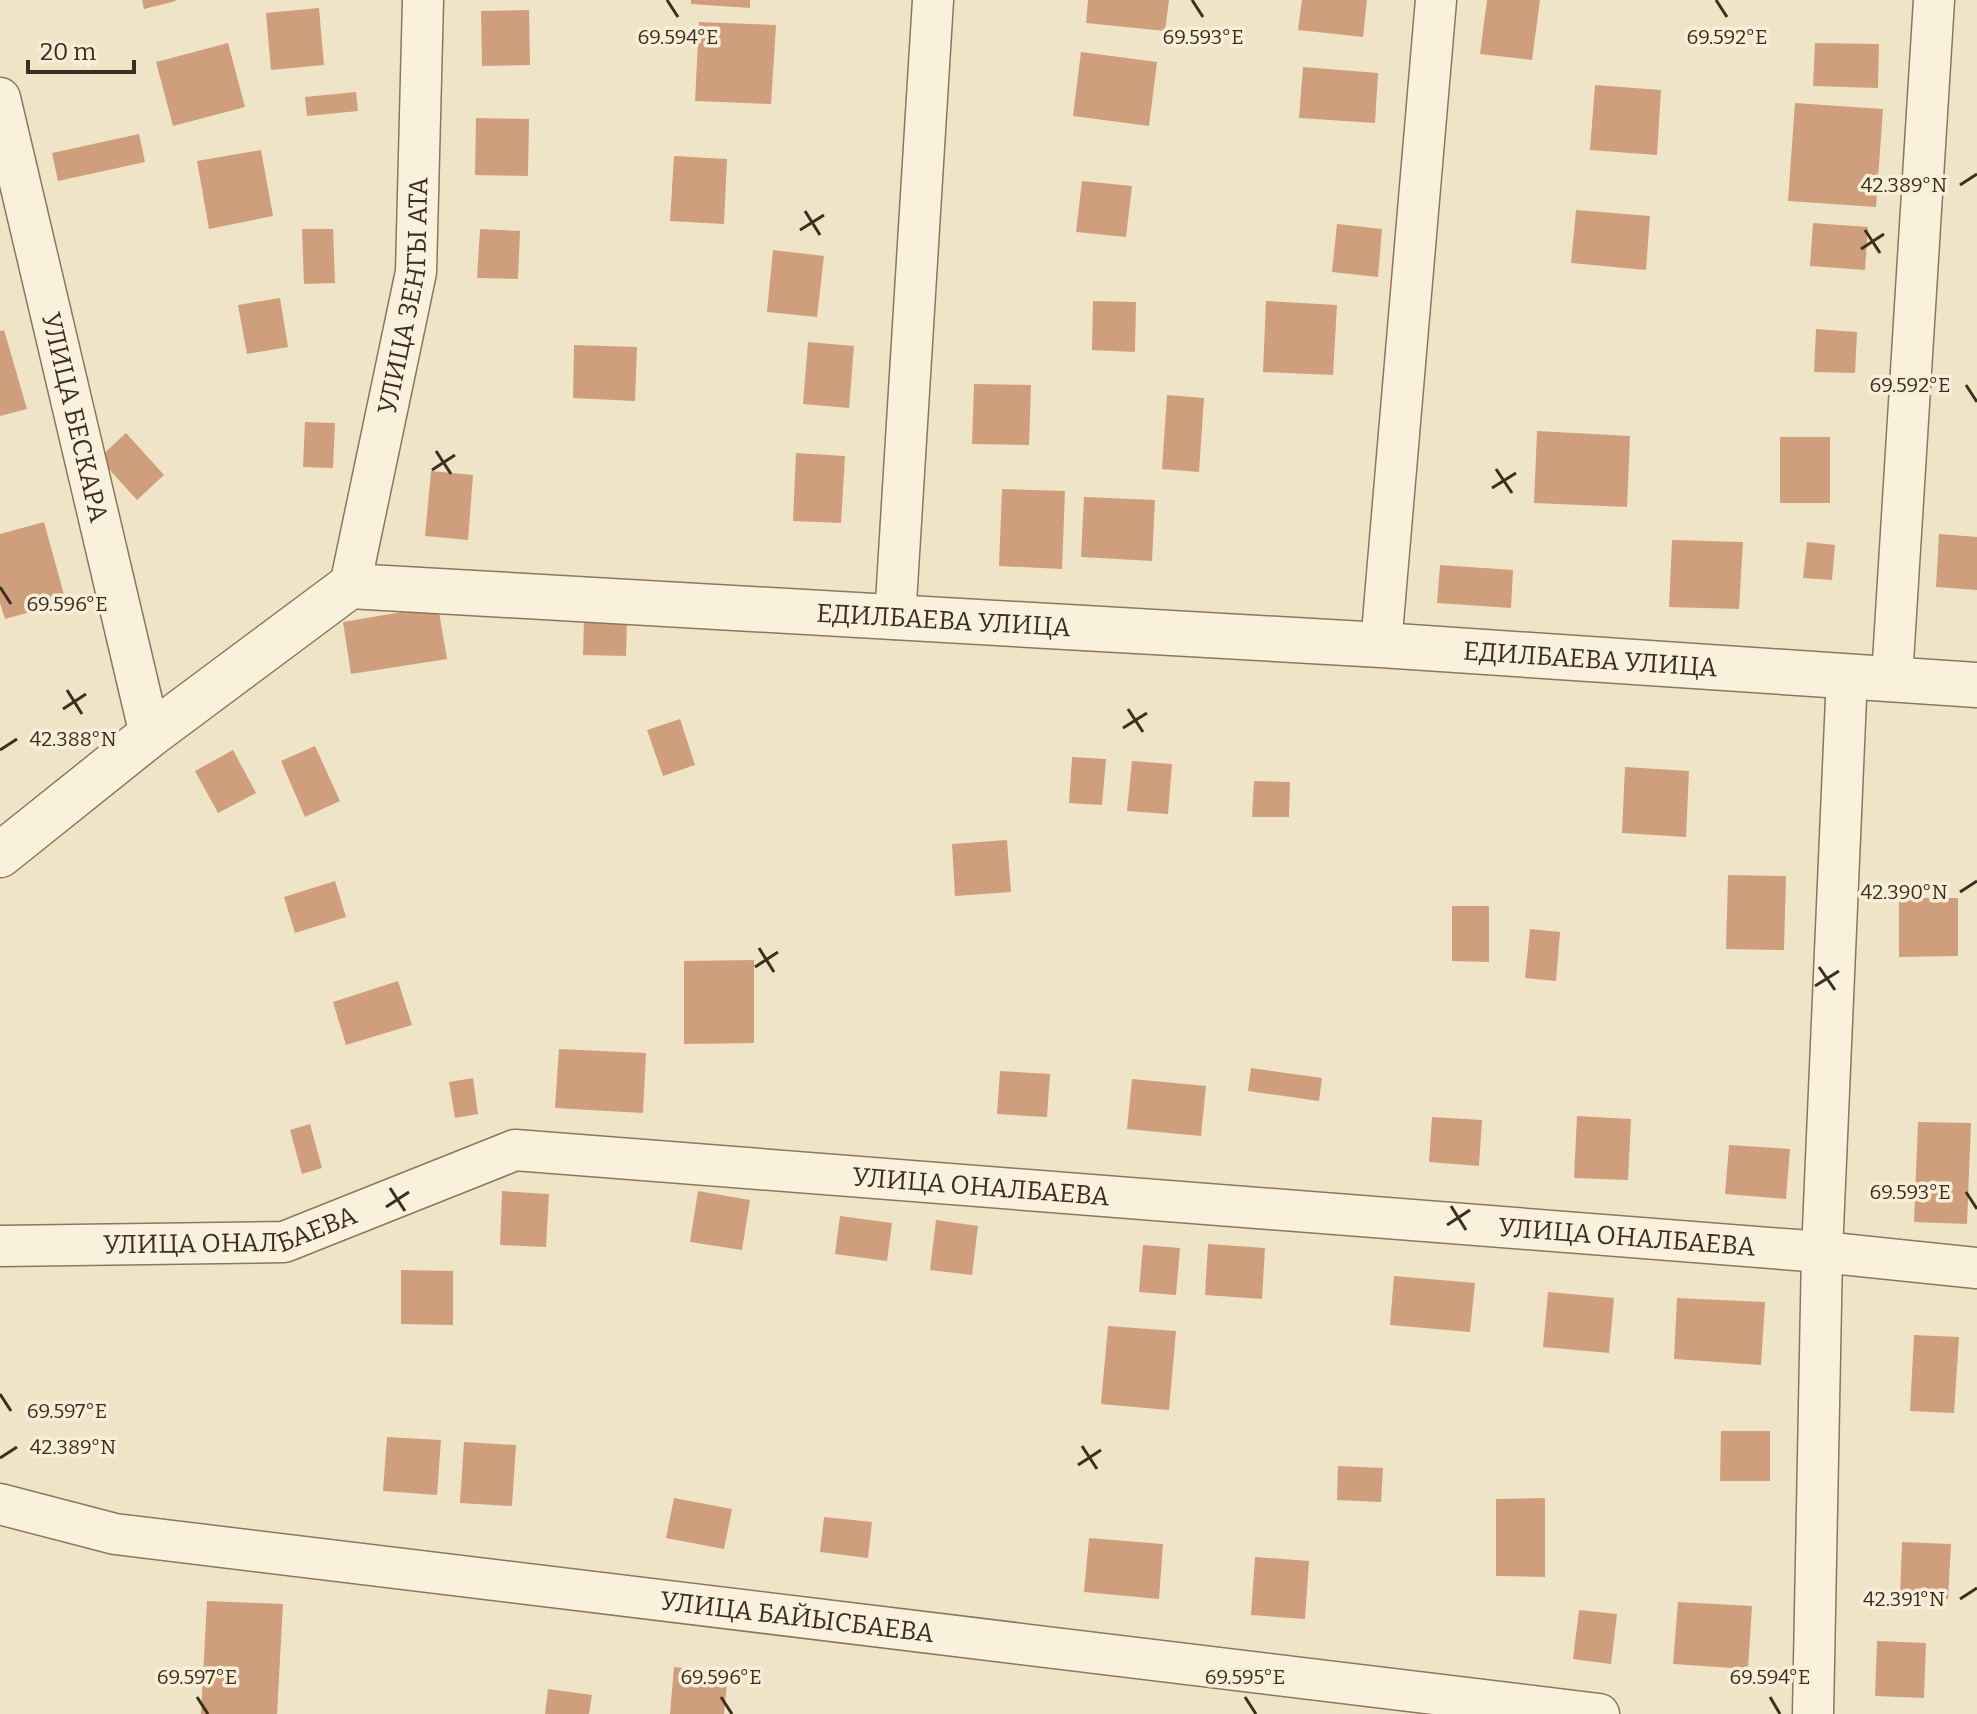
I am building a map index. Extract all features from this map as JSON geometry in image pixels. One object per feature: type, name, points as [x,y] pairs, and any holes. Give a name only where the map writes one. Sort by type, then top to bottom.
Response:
[{"type":"street","name":"УЛИЦА ЗЕНГЫ АТА","points":[[350,586],[416,272],[423,0]]},
{"type":"street","points":[[895,619],[933,0]]},
{"type":"street","points":[[1381,645],[1436,0]]},
{"type":"street","points":[[1892,678],[1934,0]]},
{"type":"street","name":"УЛИЦА БЕСКАРА","points":[[0,98],[150,735]]},
{"type":"street","name":"ЕДИЛБАЕВА УЛИЦА","points":[[350,586],[1381,645],[1977,685]]},
{"type":"street","points":[[0,855],[150,735],[350,586]]},
{"type":"street","points":[[1813,1714],[1822,1252],[1847,675]]},
{"type":"street","name":"УЛИЦА ОНАЛБАЕВА","points":[[0,1246],[284,1242],[515,1150],[1822,1252],[1977,1268]]},
{"type":"street","name":"УЛИЦА БАЙЫСБАЕВА","points":[[0,1504],[115,1534],[1599,1714]]},
{"type":"building","points":[[142,0],[175,0],[176,1],[144,9]]},
{"type":"building","points":[[691,0],[750,0],[750,8],[691,4]]},
{"type":"building","points":[[1088,0],[1169,0],[1165,31],[1086,23]]},
{"type":"building","points":[[1302,0],[1367,0],[1363,37],[1298,30]]},
{"type":"building","points":[[1487,0],[1540,0],[1532,60],[1480,54]]},
{"type":"building","points":[[319,8],[324,65],[271,70],[266,13]]},
{"type":"building","points":[[529,10],[530,65],[482,66],[481,11]]},
{"type":"building","points":[[699,22],[776,25],[771,104],[695,101]]},
{"type":"building","points":[[228,43],[245,107],[173,126],[156,62]]},
{"type":"building","points":[[1815,43],[1879,44],[1878,88],[1813,86]]},
{"type":"building","points":[[1081,52],[1157,62],[1149,126],[1073,116]]},
{"type":"building","points":[[1303,67],[1378,73],[1375,123],[1299,118]]},
{"type":"building","points":[[1595,85],[1661,90],[1657,155],[1590,150]]},
{"type":"building","points":[[356,92],[358,111],[307,116],[305,97]]},
{"type":"building","points":[[1795,103],[1883,109],[1876,207],[1788,201]]},
{"type":"building","points":[[476,118],[529,119],[528,176],[475,175]]},
{"type":"building","points":[[139,134],[145,162],[58,181],[52,153]]},
{"type":"building","points":[[261,150],[273,216],[209,229],[197,161]]},
{"type":"building","points":[[674,156],[727,159],[724,224],[670,221]]},
{"type":"building","points":[[1082,181],[1132,186],[1126,237],[1076,232]]},
{"type":"building","points":[[1576,210],[1650,216],[1646,270],[1571,263]]},
{"type":"building","points":[[1813,223],[1868,227],[1865,270],[1810,266]]},
{"type":"building","points":[[1337,224],[1382,229],[1378,277],[1332,272]]},
{"type":"building","points":[[302,229],[333,229],[335,283],[304,284]]},
{"type":"building","points":[[480,229],[520,231],[518,279],[477,278]]},
{"type":"building","points":[[773,250],[824,256],[817,317],[767,312]]},
{"type":"building","points":[[280,298],[288,347],[247,354],[238,305]]},
{"type":"building","points":[[1093,301],[1136,302],[1135,352],[1092,350]]},
{"type":"building","points":[[1266,301],[1337,305],[1333,375],[1263,372]]},
{"type":"building","points":[[1816,329],[1857,332],[1855,373],[1814,372]]},
{"type":"building","points":[[4,330],[27,409],[0,416],[0,331]]},
{"type":"building","points":[[808,342],[854,346],[849,408],[803,404]]},
{"type":"building","points":[[574,345],[637,347],[635,401],[573,398]]},
{"type":"building","points":[[974,384],[1031,385],[1029,445],[972,444]]},
{"type":"building","points":[[1167,395],[1204,398],[1199,472],[1162,469]]},
{"type":"building","points":[[305,422],[335,423],[333,468],[303,467]]},
{"type":"building","points":[[1537,431],[1630,436],[1627,507],[1534,503]]},
{"type":"building","points":[[126,433],[164,475],[137,500],[99,458]]},
{"type":"building","points":[[1780,437],[1830,437],[1830,503],[1780,503]]},
{"type":"building","points":[[796,453],[845,456],[841,523],[793,521]]},
{"type":"building","points":[[431,471],[473,475],[468,540],[425,536]]},
{"type":"building","points":[[1002,489],[1065,491],[1062,569],[999,566]]},
{"type":"building","points":[[1084,497],[1155,500],[1152,561],[1081,557]]},
{"type":"building","points":[[44,522],[66,602],[5,619],[0,603],[0,534]]},
{"type":"building","points":[[1939,534],[1977,537],[1977,590],[1936,587]]},
{"type":"building","points":[[1672,540],[1743,542],[1739,609],[1669,607]]},
{"type":"building","points":[[1807,542],[1835,545],[1832,580],[1803,578]]},
{"type":"building","points":[[1440,565],[1513,570],[1511,608],[1437,603]]},
{"type":"building","points":[[438,606],[447,659],[351,674],[343,622]]},
{"type":"building","points":[[584,619],[627,620],[626,656],[583,655]]},
{"type":"building","points":[[680,719],[695,765],[663,776],[647,730]]},
{"type":"building","points":[[315,746],[340,801],[305,817],[281,761]]},
{"type":"building","points":[[233,750],[256,793],[218,813],[195,771]]},
{"type":"building","points":[[1072,757],[1106,759],[1102,805],[1069,803]]},
{"type":"building","points":[[1132,761],[1172,764],[1168,814],[1127,811]]},
{"type":"building","points":[[1625,767],[1689,771],[1686,837],[1622,833]]},
{"type":"building","points":[[1254,781],[1290,782],[1289,817],[1252,817]]},
{"type":"building","points":[[1007,840],[1011,892],[955,896],[952,844]]},
{"type":"building","points":[[1728,875],[1786,876],[1784,950],[1726,949]]},
{"type":"building","points":[[335,881],[346,917],[295,933],[284,897]]},
{"type":"building","points":[[1899,898],[1958,898],[1958,956],[1899,957]]},
{"type":"building","points":[[1452,906],[1489,906],[1489,962],[1452,961]]},
{"type":"building","points":[[1530,929],[1560,932],[1556,981],[1525,978]]},
{"type":"building","points":[[754,960],[754,1043],[684,1044],[684,961]]},
{"type":"building","points":[[398,981],[412,1025],[346,1045],[333,1002]]},
{"type":"building","points":[[559,1049],[646,1053],[643,1113],[555,1108]]},
{"type":"building","points":[[1251,1068],[1322,1078],[1319,1101],[1248,1091]]},
{"type":"building","points":[[1000,1071],[1050,1074],[1047,1117],[997,1114]]},
{"type":"building","points":[[473,1078],[478,1114],[455,1118],[449,1082]]},
{"type":"building","points":[[1132,1079],[1206,1086],[1201,1136],[1127,1129]]},
{"type":"building","points":[[1577,1116],[1631,1119],[1628,1180],[1574,1178]]},
{"type":"building","points":[[1432,1117],[1482,1120],[1479,1166],[1429,1162]]},
{"type":"building","points":[[1918,1122],[1971,1123],[1967,1224],[1914,1222]]},
{"type":"building","points":[[310,1124],[322,1168],[302,1174],[290,1130]]},
{"type":"building","points":[[1729,1145],[1790,1149],[1786,1199],[1725,1194]]},
{"type":"building","points":[[502,1191],[549,1194],[546,1247],[500,1245]]},
{"type":"building","points":[[698,1191],[750,1200],[742,1250],[690,1242]]},
{"type":"building","points":[[840,1216],[892,1223],[887,1261],[835,1254]]},
{"type":"building","points":[[936,1220],[978,1226],[972,1275],[930,1270]]},
{"type":"building","points":[[1208,1244],[1265,1248],[1262,1299],[1205,1295]]},
{"type":"building","points":[[1143,1245],[1180,1248],[1176,1295],[1139,1292]]},
{"type":"building","points":[[401,1270],[453,1271],[453,1325],[401,1324]]},
{"type":"building","points":[[1394,1276],[1475,1283],[1470,1332],[1390,1325]]},
{"type":"building","points":[[1548,1292],[1614,1298],[1609,1353],[1543,1347]]},
{"type":"building","points":[[1677,1298],[1765,1302],[1761,1365],[1674,1359]]},
{"type":"building","points":[[1108,1326],[1176,1331],[1169,1410],[1101,1404]]},
{"type":"building","points":[[1914,1335],[1959,1337],[1954,1413],[1910,1411]]},
{"type":"building","points":[[1721,1431],[1770,1431],[1770,1481],[1720,1481]]},
{"type":"building","points":[[387,1437],[441,1440],[437,1495],[383,1491]]},
{"type":"building","points":[[464,1442],[516,1445],[512,1506],[460,1503]]},
{"type":"building","points":[[1338,1466],[1383,1468],[1381,1502],[1337,1500]]},
{"type":"building","points":[[674,1498],[732,1509],[724,1549],[666,1538]]},
{"type":"building","points":[[1545,1498],[1545,1577],[1496,1576],[1496,1499]]},
{"type":"building","points":[[824,1517],[872,1522],[868,1558],[820,1552]]},
{"type":"building","points":[[1089,1538],[1163,1544],[1159,1599],[1084,1592]]},
{"type":"building","points":[[1902,1542],[1951,1544],[1948,1599],[1900,1597]]},
{"type":"building","points":[[1255,1557],[1309,1561],[1305,1619],[1251,1615]]},
{"type":"building","points":[[207,1601],[283,1604],[277,1714],[201,1714]]},
{"type":"building","points":[[1678,1602],[1752,1606],[1748,1669],[1673,1664]]},
{"type":"building","points":[[1579,1610],[1617,1614],[1611,1664],[1573,1659]]},
{"type":"building","points":[[1877,1641],[1926,1643],[1924,1698],[1875,1696]]},
{"type":"building","points":[[674,1667],[728,1673],[724,1714],[670,1714]]},
{"type":"building","points":[[548,1689],[592,1695],[589,1714],[545,1714]]}]
